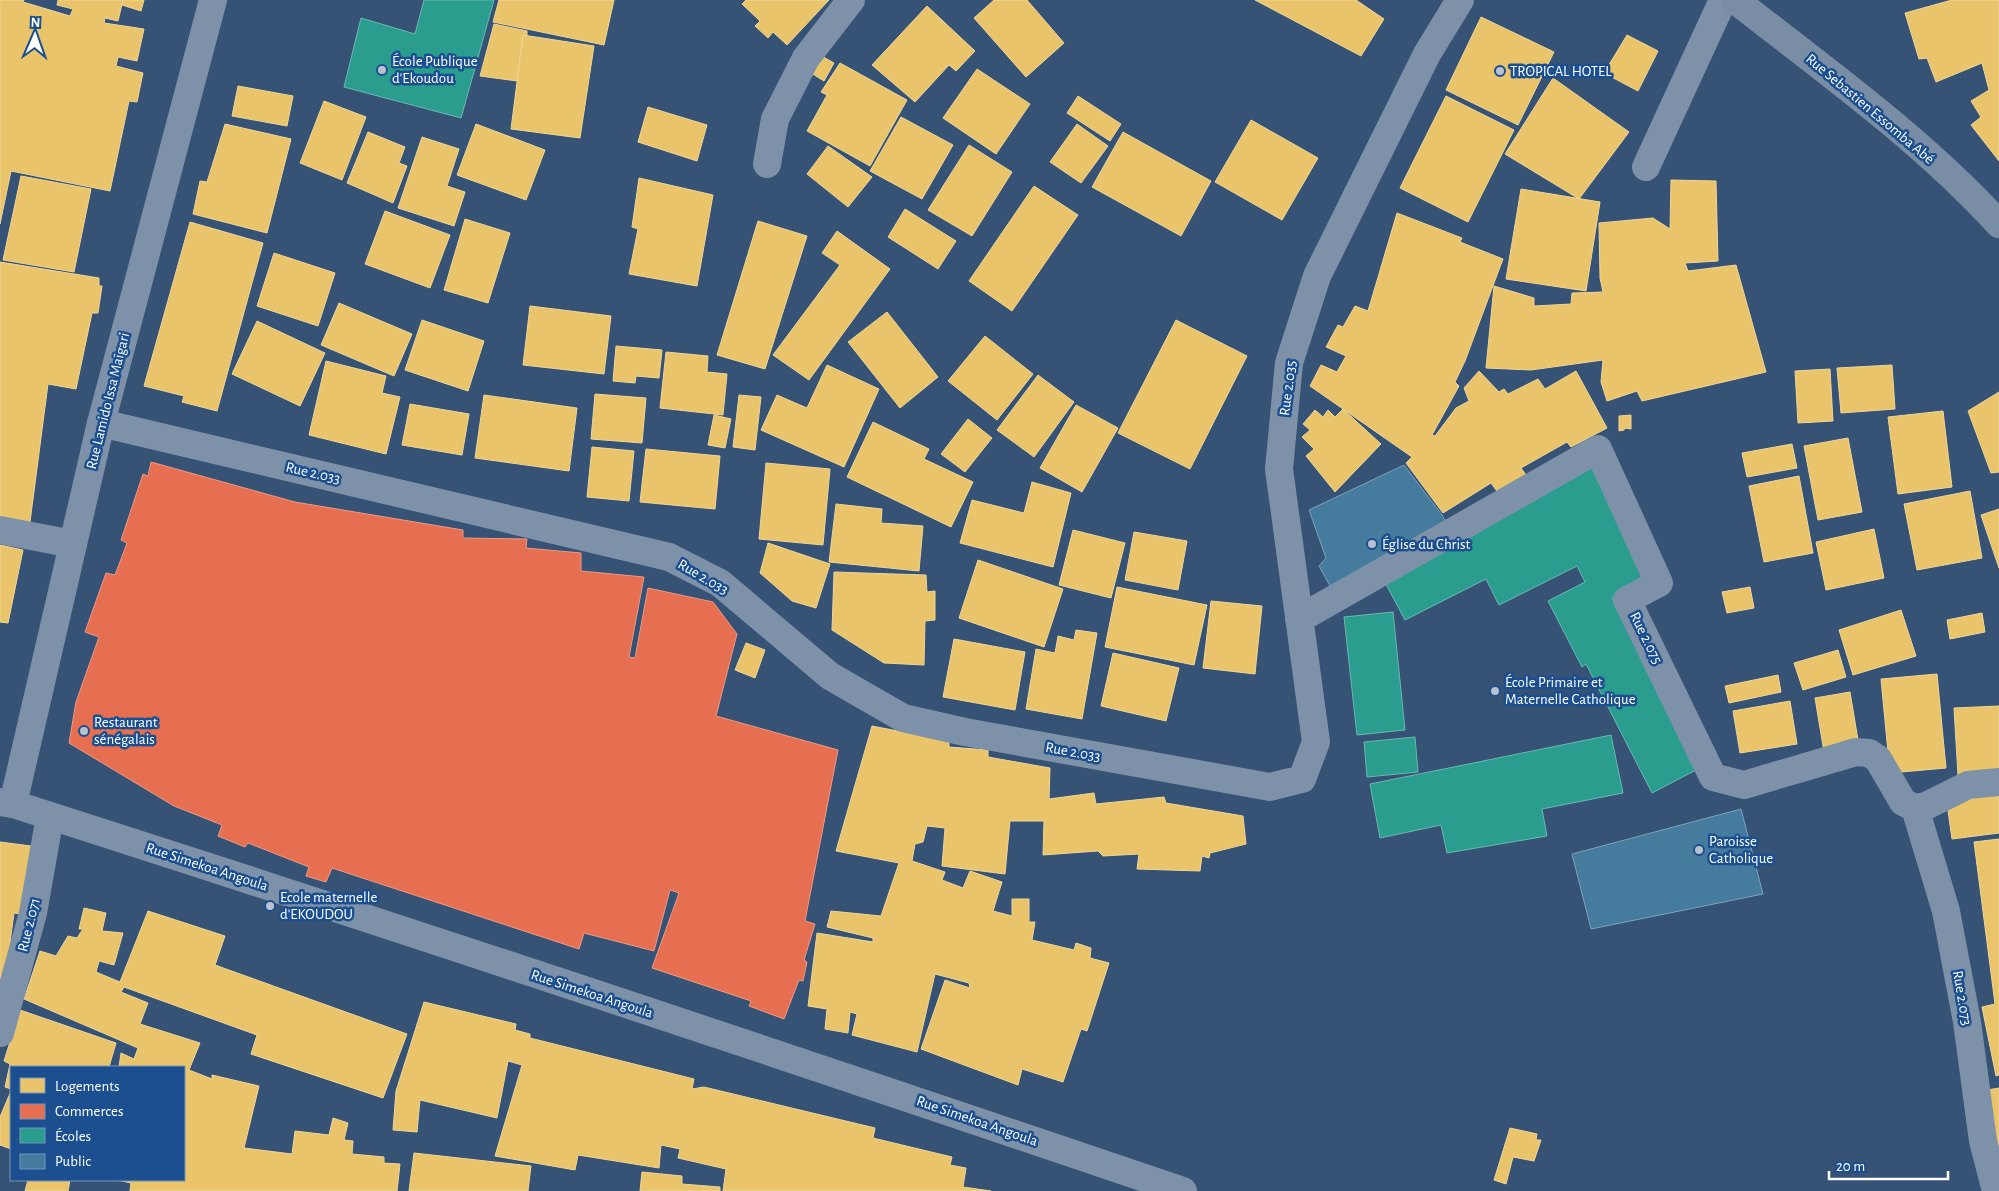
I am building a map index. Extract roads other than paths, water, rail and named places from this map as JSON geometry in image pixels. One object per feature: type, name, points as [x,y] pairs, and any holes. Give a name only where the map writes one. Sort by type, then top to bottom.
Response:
[{"type":"main road","name":"Rue Sebastien Essomba Abé","points":[[1735,0],[1874,109],[1974,198],[1999,224]]},
{"type":"street","name":"Rue Lamido Issa Maïgari","points":[[7,803],[73,544],[101,423],[214,0]]},
{"type":"street","points":[[767,164],[775,119],[806,58],[852,0]]},
{"type":"street","name":"Rue 2.035","points":[[1302,779],[1316,742],[1279,469],[1289,363],[1317,276],[1427,54],[1460,0]]},
{"type":"street","points":[[1646,167],[1723,0]]},
{"type":"street","name":"Rue 2.033","points":[[101,423],[669,557],[720,583],[830,676],[903,718],[965,732],[1270,787],[1302,779]]},
{"type":"street","name":"Rue 2.075","points":[[1299,619],[1598,449],[1659,584],[1627,600],[1713,777],[1744,785],[1856,752],[1870,753],[1878,760],[1903,802],[1915,808]]},
{"type":"street","points":[[0,530],[73,544]]},
{"type":"street","points":[[1915,808],[1926,806],[1968,785],[1999,782]]},
{"type":"street","name":"Rue Simekoa Angoula","points":[[7,803],[860,1082],[1182,1191]]},
{"type":"street","name":"Rue 2.073","points":[[1915,808],[1946,911],[1967,1022],[1983,1141],[1996,1191]]},
{"type":"street","name":"Rue 2.071","points":[[0,1033],[33,913],[50,816]]},
{"type":"place","name":"École Publique d'Ekoudou","points":[[382,70]]},
{"type":"place","name":"TROPICAL HOTEL","points":[[1500,71]]},
{"type":"place","name":"Église du Christ","points":[[1372,544]]},
{"type":"place","name":"École Primaire et Maternelle Catholique","points":[[1495,691]]},
{"type":"place","name":"Restaurant sénégalais","points":[[84,731]]},
{"type":"place","name":"Paroisse Catholique","points":[[1699,850]]},
{"type":"place","name":"Ecole maternelle d'EKOUDOU","points":[[270,906]]}]
